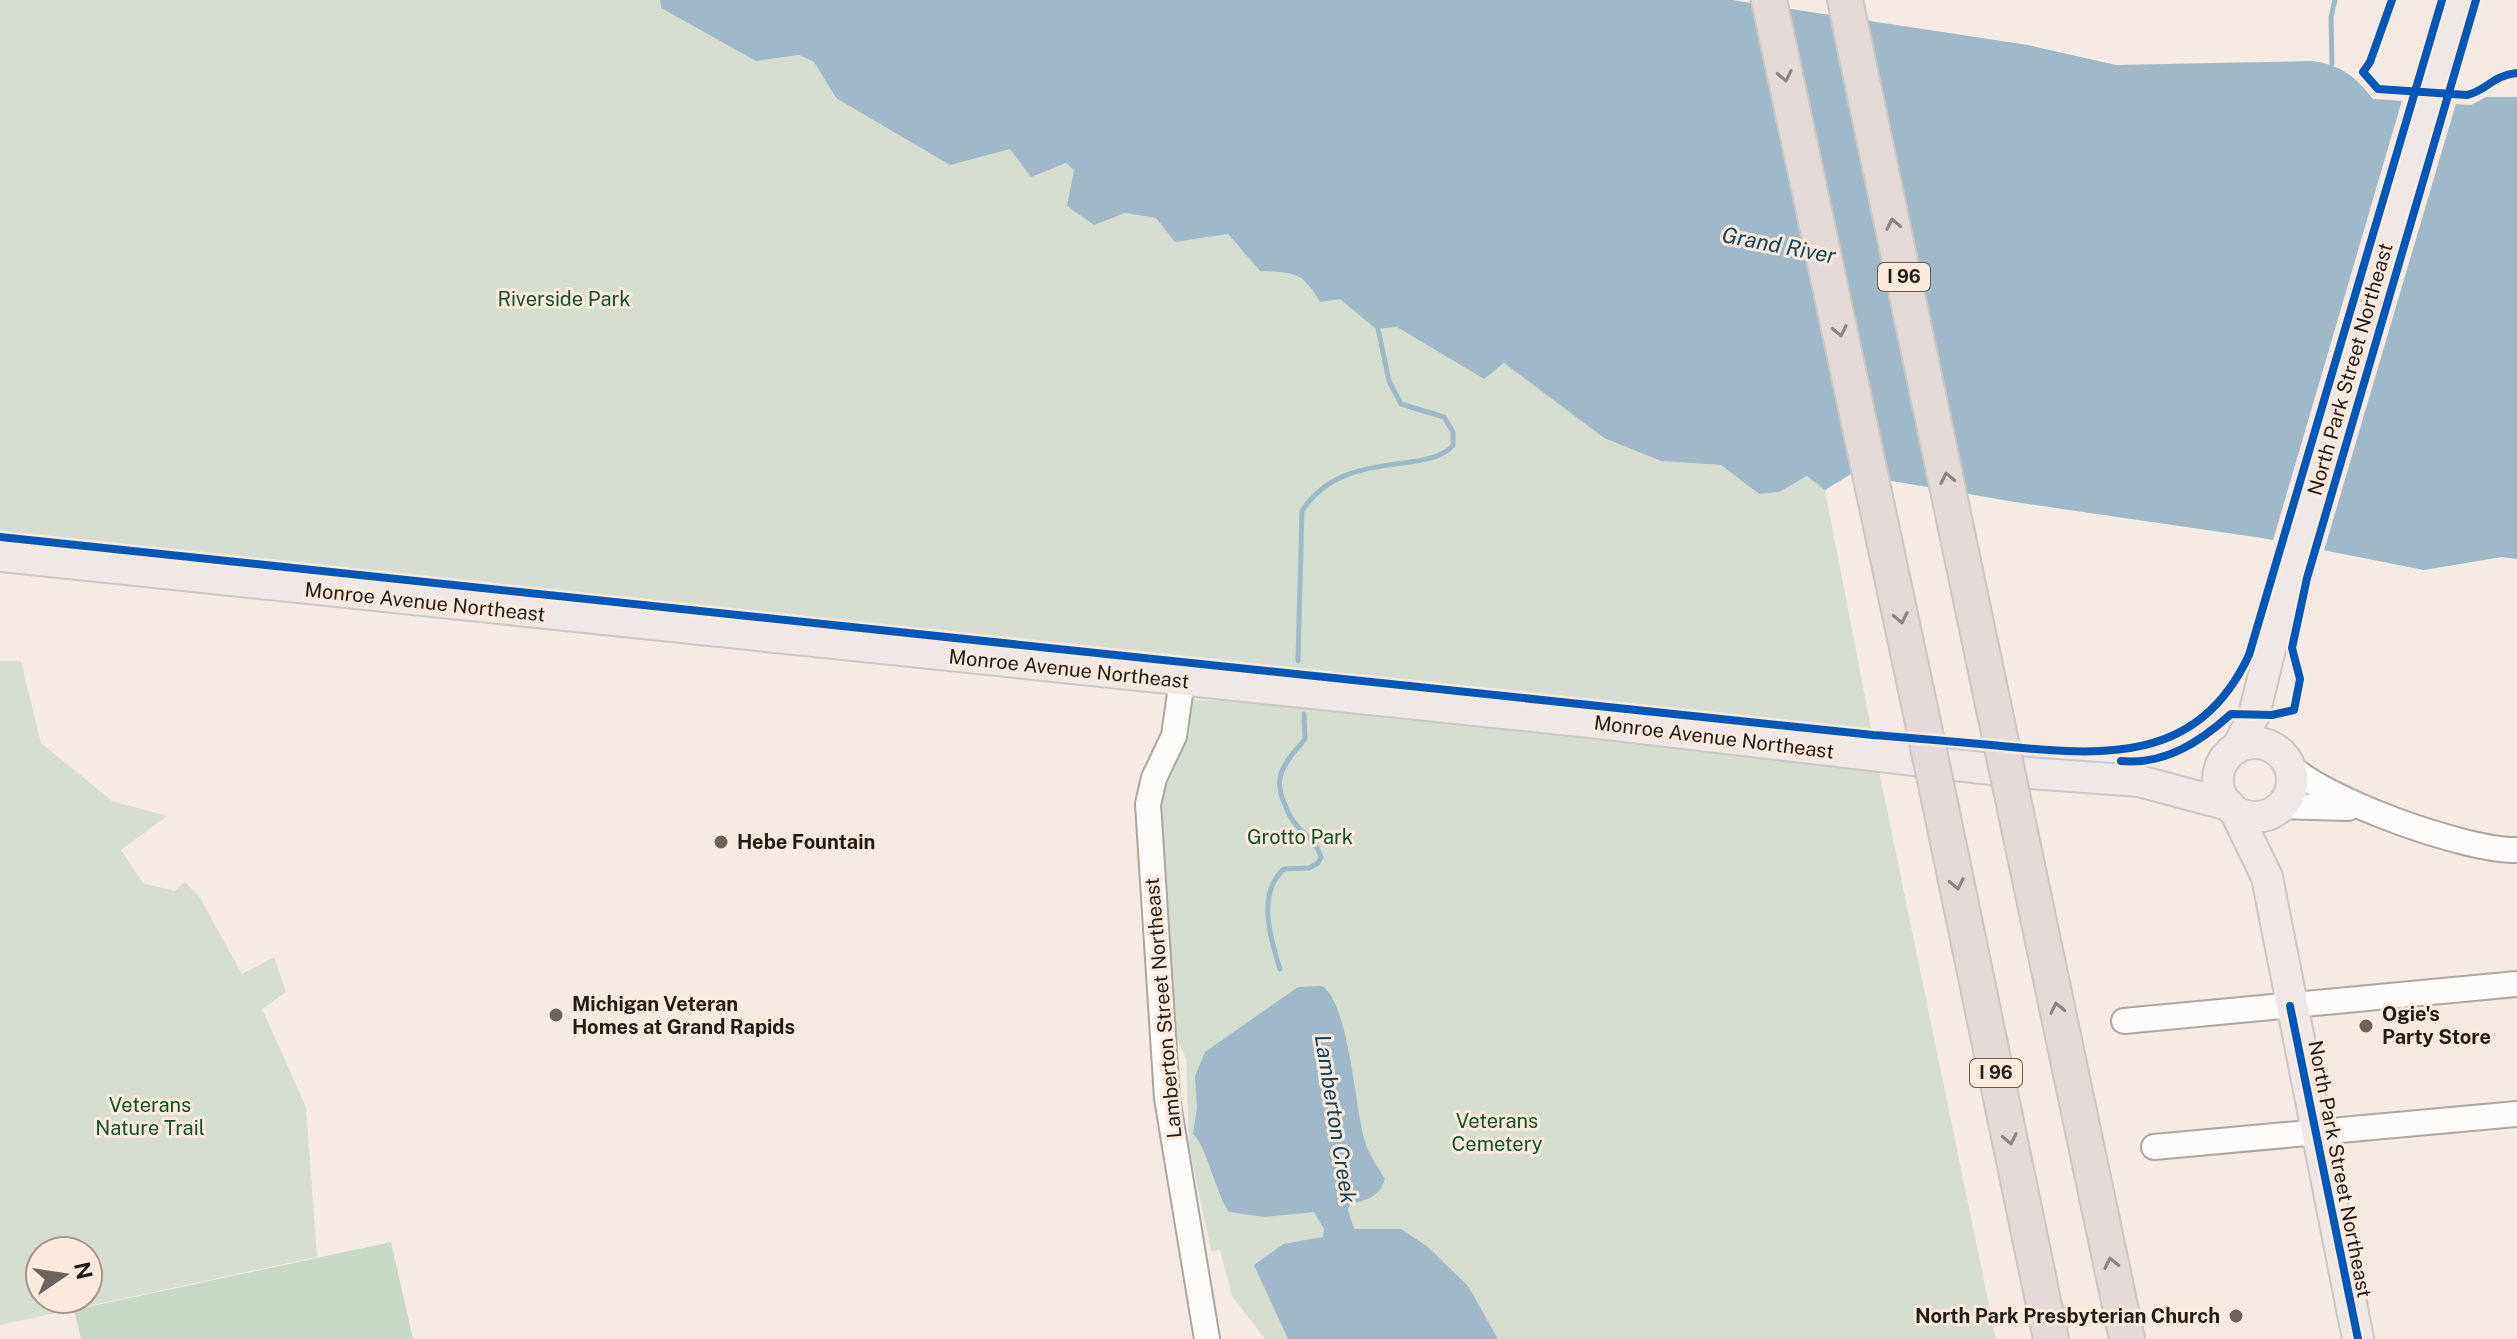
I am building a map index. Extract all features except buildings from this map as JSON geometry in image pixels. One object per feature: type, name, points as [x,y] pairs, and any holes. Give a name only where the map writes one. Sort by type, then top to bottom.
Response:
[{"type":"highway","name":"I 96","points":[[1769,0],[2051,1339]]},
{"type":"highway","name":"I 96","points":[[1845,0],[2127,1339]]},
{"type":"main road","name":"North Park Street Northeast","points":[[2230,753],[2254,715],[2289,577],[2461,0]]},
{"type":"main road","name":"Monroe Avenue Northeast","points":[[0,556],[1182,680],[2016,772],[2139,781],[2232,808]]},
{"type":"main road","name":"North Park Street Northeast","points":[[2265,670],[2284,757]]},
{"type":"main road","points":[[2260,743],[2284,757],[2291,786],[2280,808],[2256,816],[2232,808],[2220,788],[2230,753],[2260,743]]},
{"type":"main road","name":"Monroe Avenue Northeast","points":[[2139,781],[2198,770],[2230,753]]},
{"type":"main road","name":"North Park Street Northeast","points":[[2232,808],[2267,877],[2358,1339]]},
{"type":"main road","name":"North Park Street Northeast","points":[[2267,877],[2280,808]]},
{"type":"street","name":"Lamberton Street Northeast","points":[[1182,680],[1174,736],[1151,786],[1149,827],[1167,1098],[1207,1339]]},
{"type":"street","points":[[2284,757],[2311,784],[2367,809],[2482,847],[2517,850]]},
{"type":"street","points":[[2280,808],[2367,809]]},
{"type":"street","points":[[2124,1021],[2517,984]]},
{"type":"street","points":[[2154,1147],[2517,1114]]},
{"type":"green space","name":"Riverside Park","points":[[0,0],[660,0],[661,8],[756,61],[799,55],[814,62],[836,99],[1066,163],[1125,213],[1156,218],[1175,242],[1228,234],[1260,271],[1281,272],[1302,279],[1320,302],[1340,298],[1376,329],[1397,327],[1484,378],[1504,363],[1604,438],[1661,461],[1721,465],[1759,494],[1779,492],[1807,476],[1825,490],[1871,728],[1750,721],[0,543]]},
{"type":"green space","name":"Veterans Nature Trail","points":[[0,661],[21,661],[41,743],[112,801],[167,816],[121,850],[143,883],[174,891],[185,882],[199,896],[242,974],[274,957],[286,992],[262,1009],[306,1107],[317,1257],[104,1303],[104,1235],[24,1235],[24,1315],[47,1315],[0,1325]]},
{"type":"green space","name":"Veterans Cemetery","points":[[1190,700],[1245,701],[1878,766],[1996,1339],[1265,1339],[1232,1296],[1220,1250],[1211,1251],[1189,1147],[1186,1059],[1171,1024],[1158,797]]},
{"type":"green space","points":[[391,1242],[413,1339],[81,1339],[75,1315],[104,1315],[104,1304]]},
{"type":"water","name":"Grand River","points":[[660,0],[1732,0],[2028,45],[2116,65],[2312,61],[2347,73],[2373,99],[2471,105],[2486,97],[2517,97],[2517,559],[2502,557],[2424,570],[2262,538],[2021,503],[1851,474],[1825,490],[1807,476],[1779,492],[1759,494],[1721,465],[1661,461],[1604,438],[1504,363],[1484,379],[1397,327],[1376,329],[1340,299],[1320,302],[1302,279],[1281,272],[1260,271],[1228,234],[1175,242],[1156,218],[1125,213],[1094,225],[1067,206],[1074,170],[1066,163],[1031,177],[1010,149],[950,165],[836,98],[814,62],[799,55],[756,61],[661,8]]},
{"type":"water","points":[[1322,986],[1339,1012],[1365,1142],[1385,1179],[1372,1197],[1350,1204],[1348,1210],[1354,1229],[1401,1229],[1428,1247],[1468,1286],[1498,1339],[1288,1339],[1254,1265],[1283,1244],[1323,1237],[1324,1229],[1314,1212],[1264,1217],[1229,1212],[1203,1148],[1193,1134],[1197,1108],[1195,1076],[1205,1052],[1298,987]]},
{"type":"pier","points":[[2403,97],[2457,100],[2323,554],[2272,544]]},
{"type":"waterway","points":[[2332,64],[2331,17],[2335,0]]},
{"type":"waterway","name":"Lamberton Creek","points":[[1298,661],[1302,511],[1319,491],[1340,478],[1361,470],[1425,459],[1441,454],[1453,445],[1453,432],[1444,417],[1401,404],[1389,381],[1377,324]]},
{"type":"waterway","name":"Lamberton Creek","points":[[1280,969],[1268,918],[1270,891],[1284,869],[1309,868],[1321,857],[1314,844],[1290,817],[1281,794],[1283,769],[1305,739],[1304,714]]},
{"type":"cycle path","points":[[2392,0],[2370,62],[2363,72],[2378,89],[2467,95],[2501,77],[2517,73]]},
{"type":"cycle path","points":[[0,537],[1873,735],[2076,751],[2144,745],[2175,734],[2203,717],[2228,691],[2249,655],[2442,0]]},
{"type":"cycle path","points":[[2121,761],[2152,759],[2181,750],[2231,714],[2272,715],[2294,710],[2300,679],[2292,648],[2307,578],[2476,0]]},
{"type":"cycle path","points":[[2290,1006],[2358,1339]]},
{"type":"place","name":"Hebe Fountain","points":[[721,842]]},
{"type":"place","name":"Michigan Veteran Homes at Grand Rapids","points":[[556,1015]]},
{"type":"place","name":"Ogie's Party Store","points":[[2366,1026]]},
{"type":"place","name":"North Park Presbyterian Church","points":[[2236,1316]]},
{"type":"park label","name":"Grotto Park","points":[[1300,837]]}]
